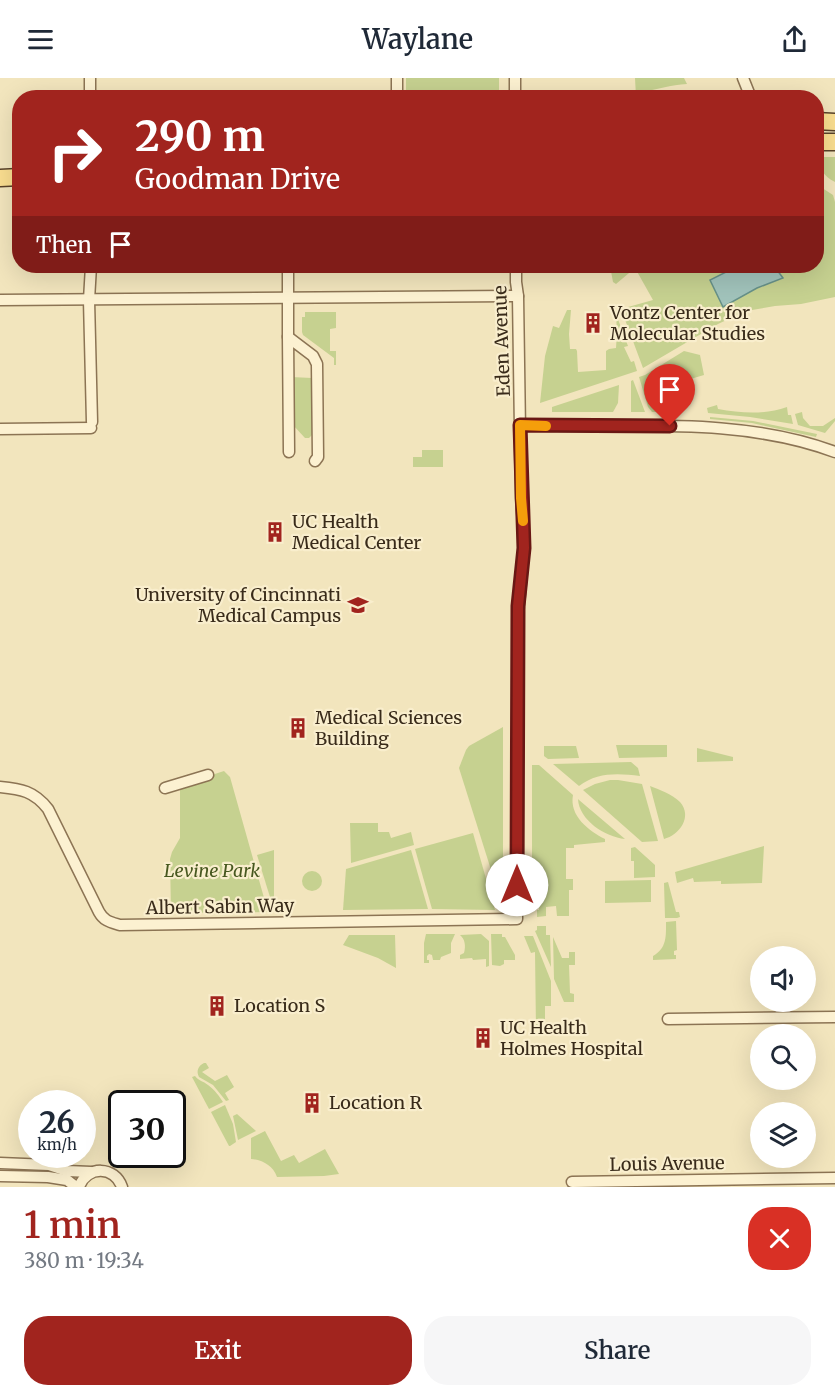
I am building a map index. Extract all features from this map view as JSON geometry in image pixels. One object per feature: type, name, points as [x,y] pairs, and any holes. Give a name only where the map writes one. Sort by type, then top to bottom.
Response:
[{"type":"street","points":[[1,429],[92,425],[89,300],[91,273]]},
{"type":"street","points":[[288,273],[289,452]]},
{"type":"street","name":"Eden Avenue","points":[[516,273],[524,548],[518,606],[517,919]]},
{"type":"street","points":[[0,300],[518,296]]},
{"type":"street","points":[[288,337],[313,356],[317,364],[318,457],[315,461]]},
{"type":"street","points":[[520,425],[687,426],[733,429],[796,441],[835,452]]},
{"type":"street","points":[[165,788],[208,775]]},
{"type":"street","name":"Albert Sabin Way","points":[[0,787],[23,790],[42,801],[48,808],[99,912],[103,918],[120,925],[517,919]]},
{"type":"street","points":[[668,1019],[835,1017]]},
{"type":"street","points":[[0,1163],[49,1165],[66,1171],[91,1172]]},
{"type":"street","points":[[0,1176],[48,1177],[67,1180],[77,1187],[85,1176],[98,1170],[112,1173],[118,1178],[122,1187]]},
{"type":"street","name":"Louis Avenue","points":[[572,1182],[835,1178]]},
{"type":"green space","points":[[406,78],[499,78],[499,90],[406,90]]},
{"type":"green space","points":[[635,78],[684,78],[687,84],[652,90],[636,90]]},
{"type":"green space","points":[[824,157],[835,157],[835,182],[824,173]]},
{"type":"green space","points":[[824,189],[833,195],[835,202],[835,297],[746,311],[718,324],[643,368],[621,309],[653,300],[638,273],[824,273]]},
{"type":"green space","points":[[611,273],[629,273],[616,284],[613,282]]},
{"type":"green space","points":[[567,310],[571,310],[570,349],[577,351],[578,372],[606,370],[606,351],[616,348],[616,314],[628,346],[624,347],[631,362],[634,361],[637,371],[540,403],[545,356],[553,326],[559,328]]},
{"type":"green space","points":[[305,312],[336,312],[336,328],[330,329],[330,351],[336,351],[336,365],[334,365],[334,358],[303,335],[302,317],[305,317]]},
{"type":"green space","points":[[684,351],[700,355],[704,375],[650,391],[654,402],[671,397],[678,407],[678,412],[652,412],[648,407],[639,377]]},
{"type":"green space","points":[[291,377],[312,378],[312,435],[309,438],[305,438],[293,425]]},
{"type":"green space","points":[[633,380],[645,412],[631,412],[631,381]]},
{"type":"green space","points":[[619,385],[618,403],[613,412],[552,412],[552,407]]},
{"type":"green space","points":[[717,405],[718,409],[735,412],[770,411],[787,407],[793,424],[708,413],[707,408]]},
{"type":"green space","points":[[802,412],[803,418],[810,426],[823,426],[835,418],[835,421],[825,433],[798,425],[795,414]]},
{"type":"green space","points":[[710,417],[753,421],[817,434],[816,437],[752,423],[710,419]]},
{"type":"green space","points":[[422,450],[443,450],[443,467],[413,467],[413,457],[422,457]]},
{"type":"green space","points":[[503,727],[503,908],[459,768],[469,746]]},
{"type":"green space","points":[[616,745],[667,745],[667,757],[619,758]]},
{"type":"green space","points":[[544,746],[576,746],[579,758],[548,759],[544,756]]},
{"type":"green space","points":[[697,748],[733,757],[733,761],[697,762]]},
{"type":"green space","points":[[631,762],[638,768],[640,776],[624,774],[600,776],[579,786],[553,764]]},
{"type":"green space","points":[[532,765],[539,765],[573,795],[574,810],[577,816],[593,832],[605,839],[605,842],[566,848],[566,879],[573,879],[573,890],[569,890],[569,916],[557,916],[556,906],[546,907],[546,916],[537,917],[539,907],[532,905]]},
{"type":"green space","name":"Levine Park","points":[[224,771],[230,777],[268,912],[171,913],[170,859],[180,838],[180,790],[184,784]]},
{"type":"green space","points":[[610,780],[642,784],[658,841],[642,842],[583,790]]},
{"type":"green space","points":[[650,786],[666,792],[680,802],[684,808],[685,819],[682,825],[675,834],[664,839]]},
{"type":"green space","points":[[578,799],[625,839],[609,835],[594,826],[583,814]]},
{"type":"green space","points":[[350,823],[378,823],[378,832],[389,832],[391,838],[411,832],[414,845],[351,863]]},
{"type":"green space","points":[[473,833],[495,910],[432,909],[415,849]]},
{"type":"green space","points":[[764,846],[762,883],[721,884],[721,881],[694,882],[693,878],[677,883],[675,872]]},
{"type":"green space","points":[[635,847],[655,865],[655,877],[634,878],[631,848]]},
{"type":"green space","points":[[274,850],[274,910],[257,855]]},
{"type":"green space","points":[[411,850],[428,909],[343,910],[346,869]]},
{"type":"green space","points":[[312,871],[319,874],[322,881],[319,888],[312,891],[305,888],[302,881],[305,874]]},
{"type":"green space","points":[[651,880],[651,902],[605,903],[605,881]]},
{"type":"green space","points":[[668,882],[676,912],[679,912],[680,917],[677,918],[665,918],[664,883]]},
{"type":"green space","points":[[676,921],[677,950],[674,951],[674,955],[676,959],[653,960],[653,956],[658,953],[665,941],[666,922]]},
{"type":"green space","points":[[537,926],[546,926],[546,935],[550,935],[551,967],[535,931]]},
{"type":"green space","points":[[426,934],[455,934],[451,943],[451,953],[441,957],[440,960],[433,960],[432,955],[429,954],[427,960],[429,963],[424,963]]},
{"type":"green space","points":[[481,934],[489,941],[489,966],[486,967],[486,959],[460,959],[465,945],[460,935]]},
{"type":"green space","points":[[491,934],[502,934],[502,937],[505,937],[515,955],[515,960],[504,960],[504,964],[500,966],[492,965]]},
{"type":"green space","points":[[349,935],[395,935],[396,968],[378,958],[343,945]]},
{"type":"green space","points":[[524,936],[533,936],[551,981],[551,1006],[545,1006],[545,1029],[536,1029],[535,952],[531,953]]},
{"type":"green space","points":[[553,937],[562,958],[569,958],[569,952],[575,952],[575,965],[569,965],[570,993],[574,994],[574,1002],[564,1002],[554,979]]},
{"type":"green space","points":[[204,1063],[209,1068],[202,1072],[215,1081],[227,1075],[234,1087],[225,1093],[229,1100],[226,1101],[213,1085],[199,1077],[198,1069]]},
{"type":"green space","points":[[195,1076],[213,1089],[223,1102],[209,1109],[192,1077]]},
{"type":"green space","points":[[225,1105],[233,1124],[236,1142],[230,1146],[211,1112]]},
{"type":"green space","points":[[237,1114],[256,1131],[238,1140],[233,1116]]},
{"type":"green space","points":[[265,1131],[281,1161],[294,1155],[299,1163],[325,1149],[339,1174],[277,1177],[267,1164],[251,1159],[251,1138]]},
{"type":"water","points":[[724,273],[779,273],[783,278],[757,288],[723,307],[710,280]]},
{"type":"slow traffic","points":[[523,521],[520,425],[546,426]]},
{"type":"place","name":"Vontz Center for Molecular Studies","points":[[593,323]]},
{"type":"place","name":"UC Health Medical Center","points":[[275,532]]},
{"type":"place","name":"University of Cincinnati Medical Campus","points":[[358,605]]},
{"type":"place","name":"Medical Sciences Building","points":[[298,728]]},
{"type":"place","name":"Location S","points":[[217,1006]]},
{"type":"place","name":"UC Health Holmes Hospital","points":[[483,1038]]},
{"type":"place","name":"Location R","points":[[312,1103]]},
{"type":"route","points":[[517,885],[518,606],[524,548],[520,425],[670,426]]}]
